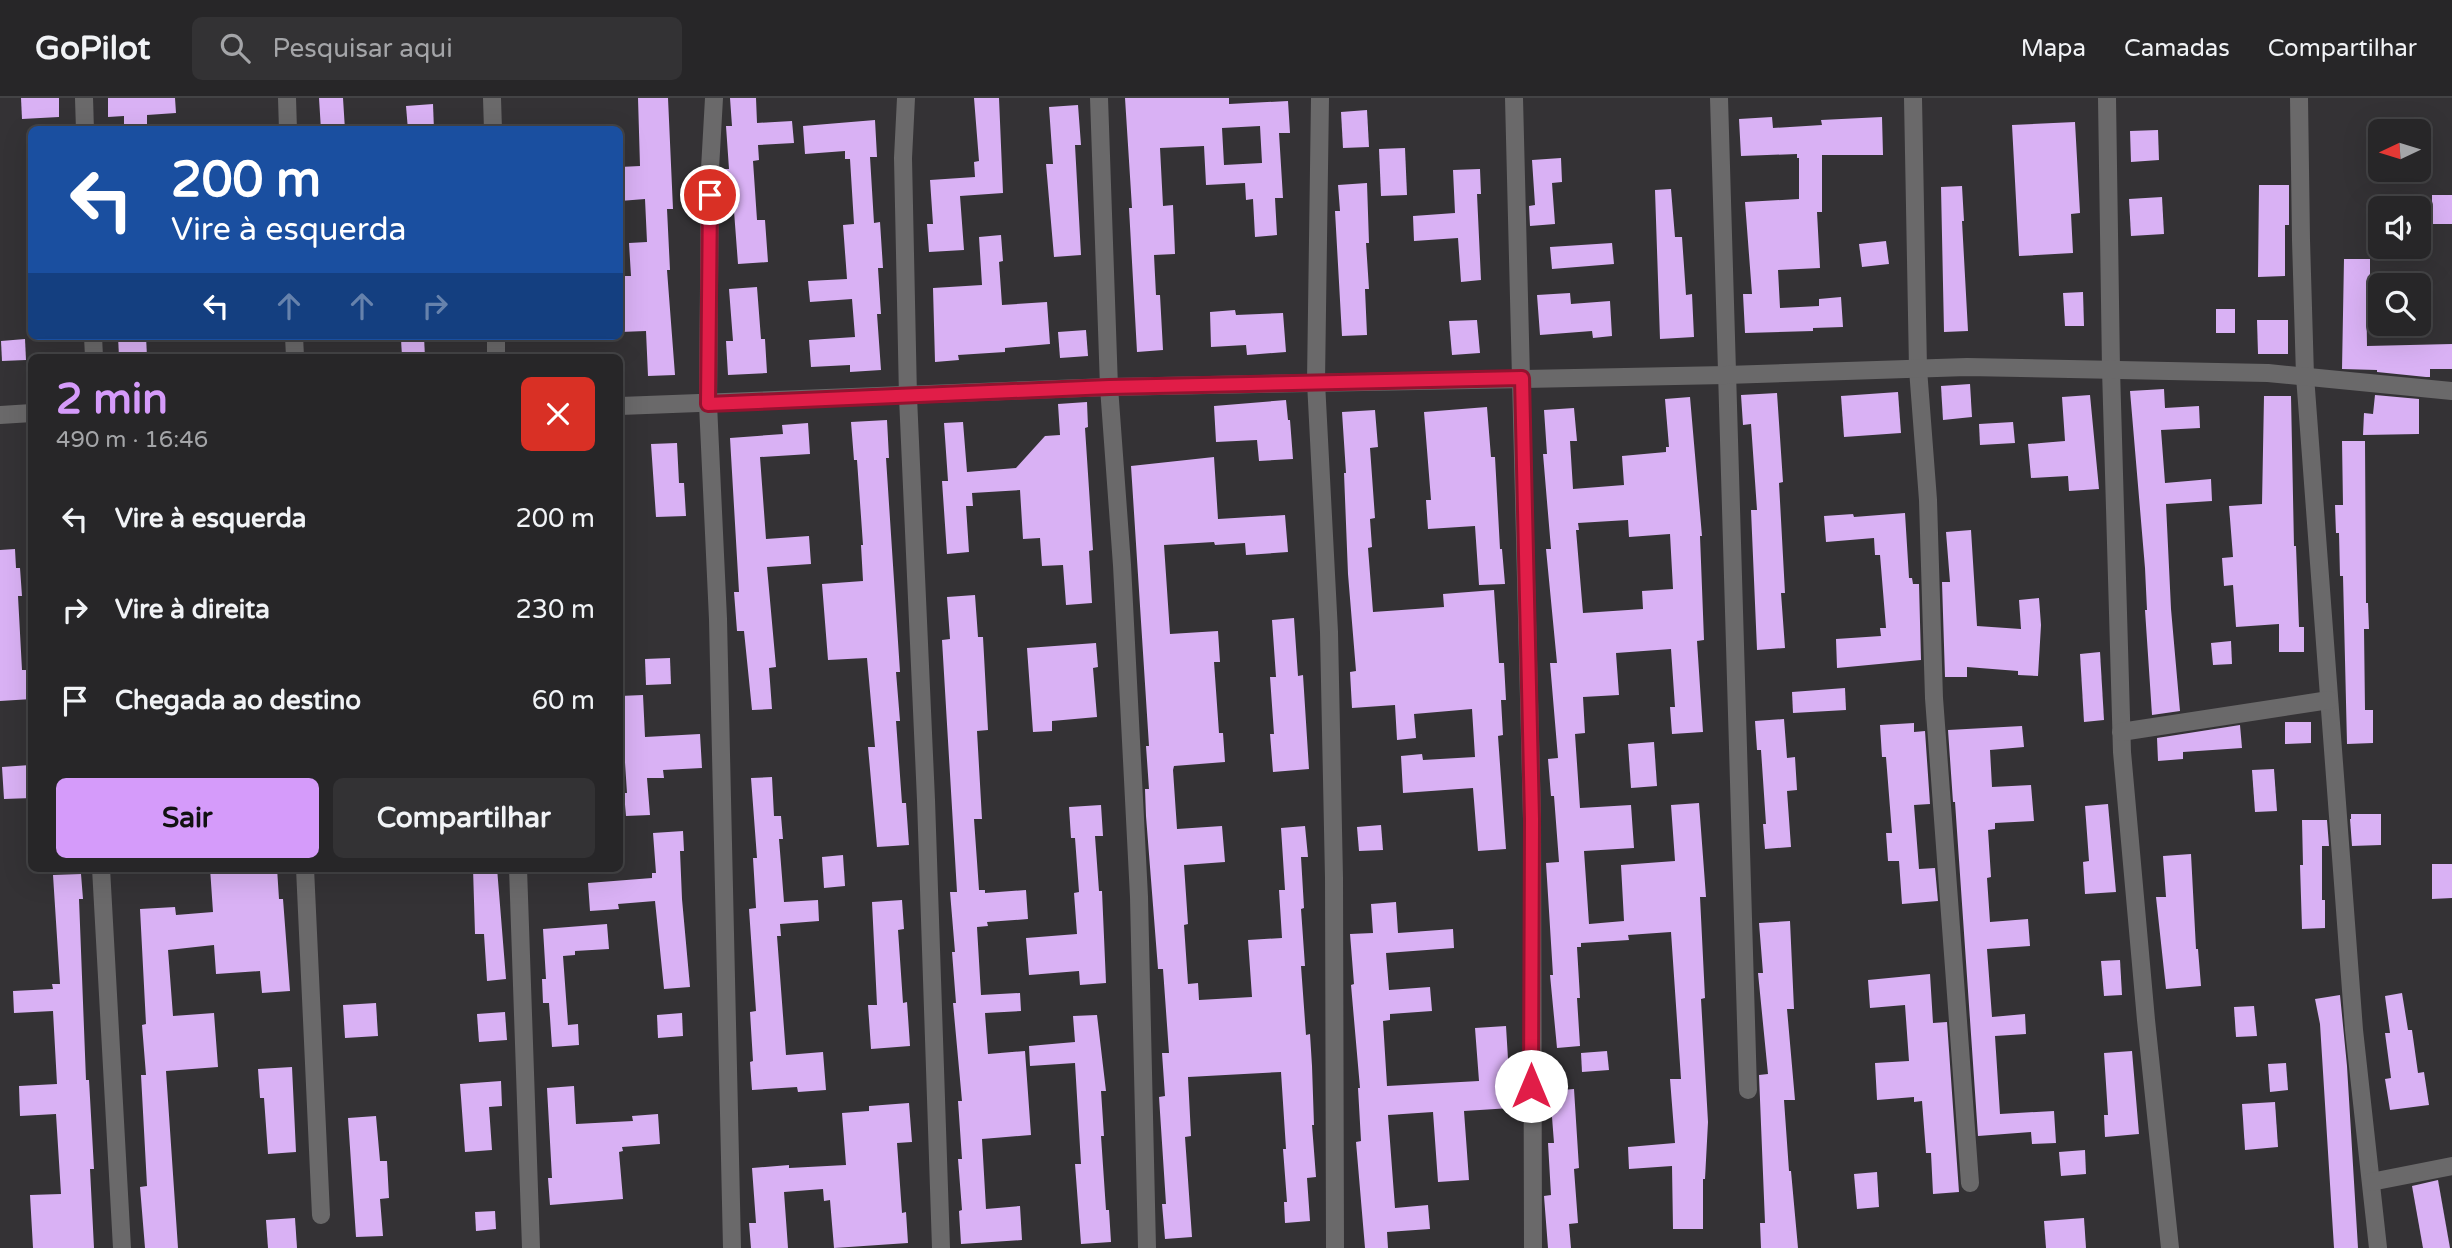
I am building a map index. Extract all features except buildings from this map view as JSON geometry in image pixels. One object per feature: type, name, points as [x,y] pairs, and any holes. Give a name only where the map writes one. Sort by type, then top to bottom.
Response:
[{"type":"street","points":[[84,98],[85,126]]},
{"type":"street","points":[[287,98],[288,126]]},
{"type":"street","points":[[492,98],[493,126]]},
{"type":"street","points":[[713,98],[708,404],[718,619],[732,1248]]},
{"type":"street","points":[[906,98],[903,158],[908,397],[926,800],[941,1248]]},
{"type":"street","points":[[1099,98],[1109,387],[1123,579],[1139,897],[1147,1248]]},
{"type":"street","points":[[1320,98],[1316,382],[1329,632],[1334,878],[1335,1248]]},
{"type":"street","points":[[1514,98],[1532,819],[1533,1248]]},
{"type":"street","points":[[1718,98],[1748,1090]]},
{"type":"street","points":[[1913,98],[1918,369],[1928,500],[1934,698],[1970,1183]]},
{"type":"street","points":[[2108,98],[2111,369],[2121,732],[2146,1020],[2170,1248]]},
{"type":"street","points":[[2299,98],[2305,376],[2354,1030],[2378,1248]]},
{"type":"street","points":[[623,406],[908,397],[1109,387],[1726,375],[1967,367],[2305,376],[2452,391]]},
{"type":"street","points":[[0,415],[28,413]]},
{"type":"street","points":[[2121,732],[2329,700]]},
{"type":"street","points":[[101,872],[122,1248]]},
{"type":"street","points":[[305,872],[321,1215]]},
{"type":"street","points":[[518,872],[531,1248]]},
{"type":"street","points":[[2371,1182],[2452,1166]]},
{"type":"route","points":[[710,195],[708,404],[1109,387],[1522,378],[1532,819],[1531,1086]]}]
